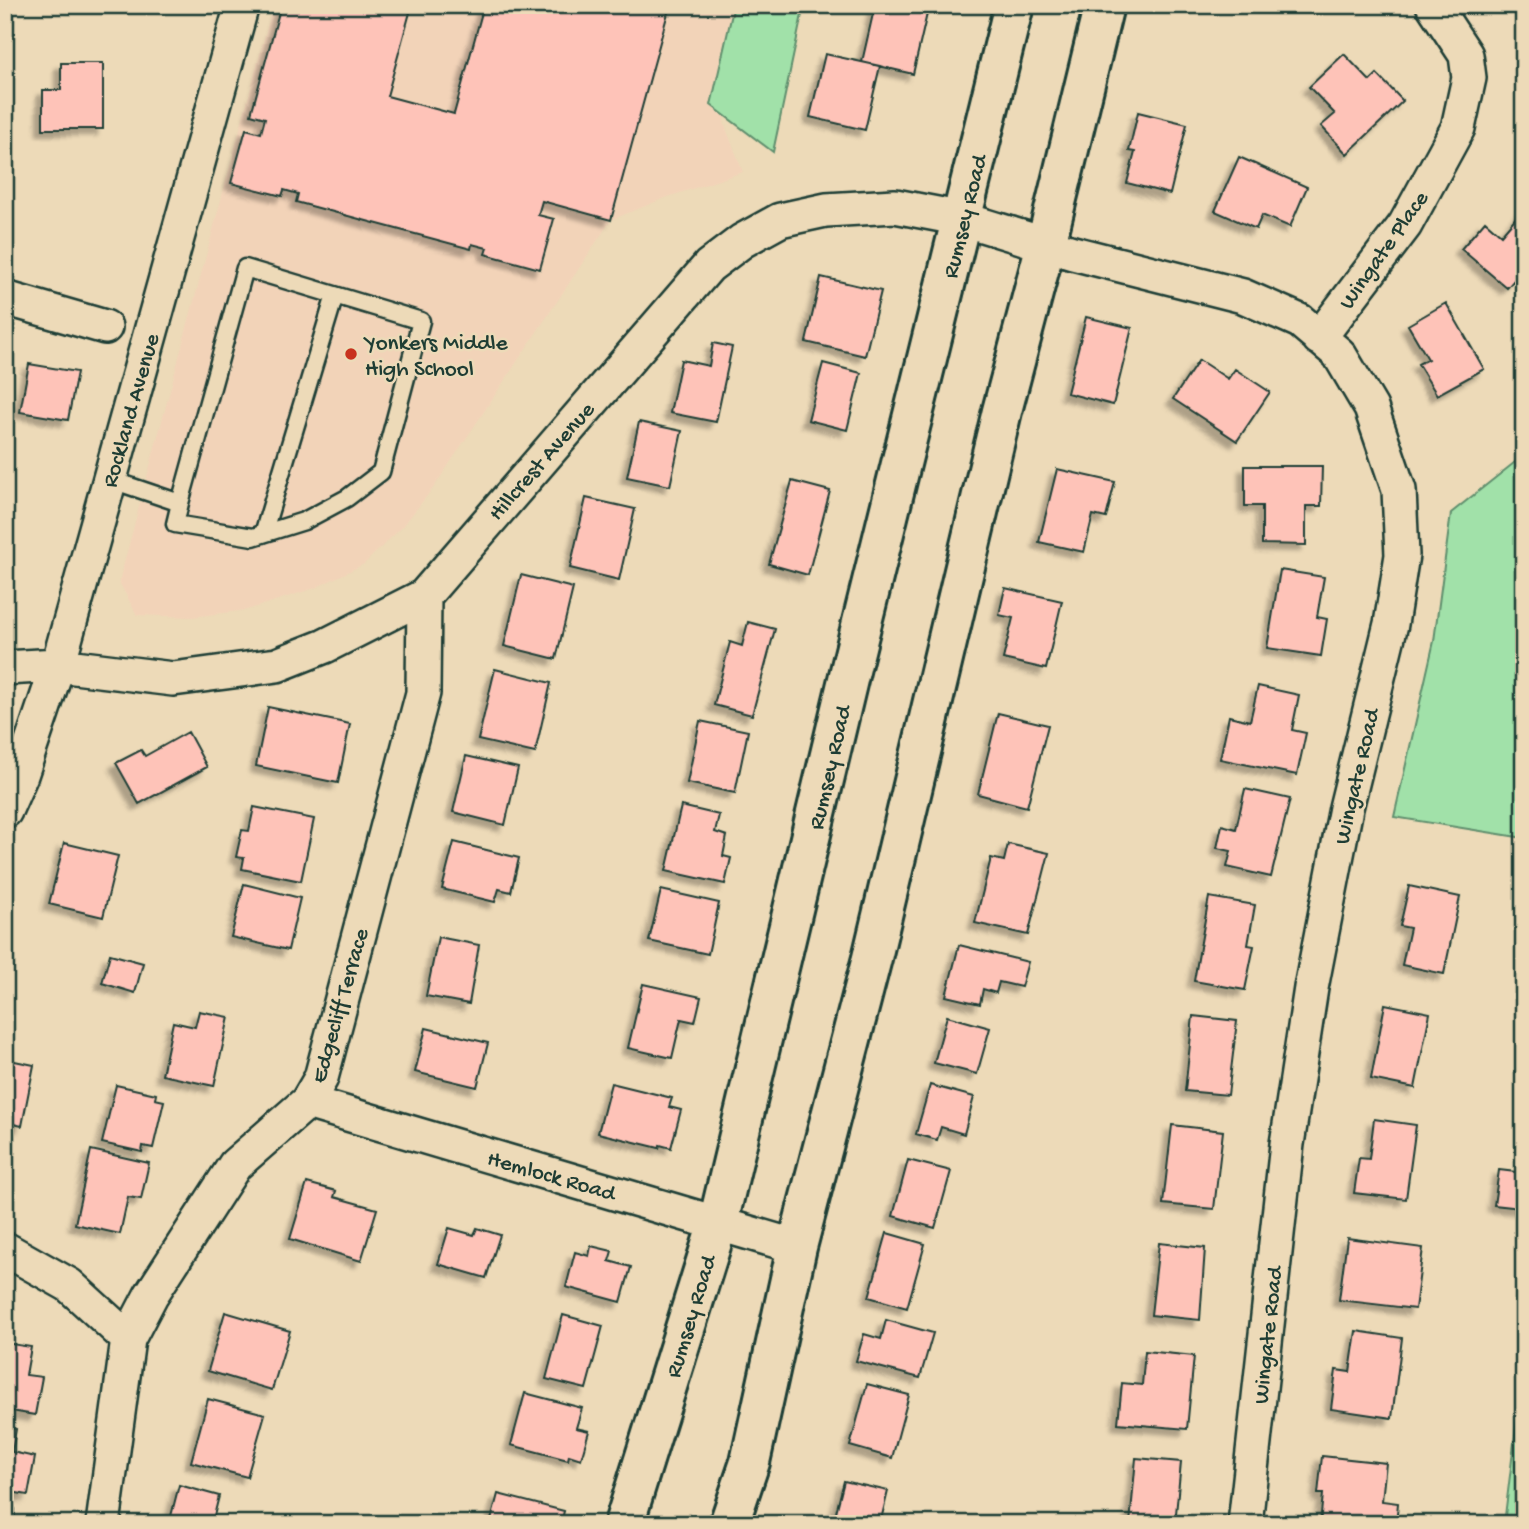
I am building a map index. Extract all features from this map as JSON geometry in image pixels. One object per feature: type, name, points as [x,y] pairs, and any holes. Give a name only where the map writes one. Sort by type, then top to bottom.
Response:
[{"type":"street","name":"Rockland Avenue","points":[[5,811],[21,775],[58,664],[242,5]]},
{"type":"street","name":"Rumsey Road","points":[[624,1524],[718,1223],[1014,5]]},
{"type":"street","points":[[729,1524],[750,1462],[797,1247],[872,958],[1002,411],[1104,5]]},
{"type":"street","name":"Wingate Place","points":[[1319,338],[1405,225],[1458,128],[1469,78],[1466,55],[1433,5]]},
{"type":"street","name":"Hillcrest Avenue","points":[[5,668],[58,664],[173,679],[277,665],[325,646],[424,596],[709,265],[742,241],[780,219],[826,210],[895,206],[963,219],[1046,244]]},
{"type":"street","name":"Wingate Road","points":[[1046,244],[1243,296],[1300,321],[1339,354],[1371,408],[1399,490],[1402,555],[1391,624],[1346,808],[1309,1001],[1287,1144],[1245,1524]]},
{"type":"street","points":[[5,298],[105,327]]},
{"type":"street","name":"Edgecliff Terrace","points":[[103,1524],[128,1339],[151,1295],[235,1165],[307,1102],[321,1078],[423,693],[424,596]]},
{"type":"street","name":"Hemlock Road","points":[[307,1102],[797,1247]]},
{"type":"street","points":[[5,1249],[69,1286],[128,1339]]},
{"type":"lane","points":[[244,268],[421,321],[381,472],[347,498],[304,521],[253,537],[175,524],[180,503],[244,268]]},
{"type":"lane","points":[[263,534],[335,295]]},
{"type":"lane","points":[[109,479],[180,503]]},
{"type":"shaded area","name":"Yonkers Middle High School","points":[[273,5],[737,5],[724,123],[743,172],[665,198],[611,220],[434,487],[403,526],[364,564],[315,588],[247,610],[192,617],[137,615],[119,582]]},
{"type":"green space","points":[[734,5],[804,5],[773,152],[711,105]]},
{"type":"green space","points":[[1524,455],[1524,838],[1394,817],[1434,641],[1451,513]]},
{"type":"green space","points":[[1524,1362],[1524,1524],[1504,1524]]},
{"type":"building","points":[[281,5],[412,5],[387,96],[454,114],[484,5],[654,5],[669,9],[611,220],[542,201],[538,215],[554,219],[540,269],[485,254],[487,248],[472,244],[471,249],[296,202],[298,194],[284,190],[282,196],[231,183],[246,129],[261,133],[265,118],[251,114]]},
{"type":"building","points":[[875,5],[929,5],[913,74],[862,62]]},
{"type":"building","points":[[825,54],[880,66],[865,130],[810,117]]},
{"type":"building","points":[[1344,54],[1370,81],[1377,74],[1403,101],[1347,154],[1321,126],[1335,114],[1309,87]]},
{"type":"building","points":[[61,63],[103,63],[103,129],[43,129],[43,90],[61,90]]},
{"type":"building","points":[[1138,112],[1187,124],[1170,194],[1127,183],[1135,152],[1129,151]]},
{"type":"building","points":[[1239,157],[1307,187],[1290,227],[1262,215],[1256,229],[1215,211]]},
{"type":"building","points":[[1524,208],[1524,269],[1507,288],[1461,249],[1485,221],[1501,235]]},
{"type":"building","points":[[821,277],[881,291],[865,356],[806,342]]},
{"type":"building","points":[[1446,303],[1484,369],[1437,395],[1418,364],[1428,359],[1408,325]]},
{"type":"building","points":[[1086,317],[1132,328],[1113,405],[1067,393]]},
{"type":"building","points":[[713,343],[732,347],[716,422],[670,413],[681,360],[709,366]]},
{"type":"building","points":[[1199,360],[1228,379],[1235,369],[1270,392],[1237,441],[1173,399]]},
{"type":"building","points":[[823,363],[861,373],[847,430],[808,420]]},
{"type":"building","points":[[29,364],[77,372],[68,420],[20,412]]},
{"type":"building","points":[[639,422],[682,431],[670,486],[627,477]]},
{"type":"building","points":[[1245,466],[1322,466],[1321,506],[1306,506],[1306,545],[1262,544],[1262,506],[1245,506]]},
{"type":"building","points":[[1057,469],[1115,482],[1106,518],[1093,515],[1084,552],[1039,542]]},
{"type":"building","points":[[792,481],[830,491],[808,575],[769,564]]},
{"type":"building","points":[[586,498],[635,509],[619,580],[570,568]]},
{"type":"building","points":[[1280,570],[1324,577],[1317,617],[1327,619],[1321,656],[1267,648]]},
{"type":"building","points":[[521,575],[573,588],[556,659],[504,646]]},
{"type":"building","points":[[1005,588],[1062,601],[1046,669],[1003,659],[1013,618],[999,615]]},
{"type":"building","points":[[748,622],[775,629],[752,715],[714,705],[730,642],[742,646]]},
{"type":"building","points":[[495,669],[551,683],[535,753],[478,740]]},
{"type":"building","points":[[1258,686],[1299,695],[1292,730],[1306,733],[1297,775],[1220,759],[1229,716],[1250,721]]},
{"type":"building","points":[[268,707],[350,724],[338,783],[256,766]]},
{"type":"building","points":[[998,713],[1048,725],[1027,807],[978,794]]},
{"type":"building","points":[[700,721],[748,731],[735,793],[687,783]]},
{"type":"building","points":[[188,732],[207,767],[139,804],[116,763],[141,750],[145,756]]},
{"type":"building","points":[[466,756],[518,768],[505,825],[453,812]]},
{"type":"building","points":[[1245,789],[1290,799],[1271,877],[1227,867],[1231,851],[1217,848],[1222,825],[1236,829]]},
{"type":"building","points":[[681,806],[719,815],[715,832],[727,836],[723,856],[731,858],[725,884],[666,871]]},
{"type":"building","points":[[254,807],[314,819],[301,881],[242,869],[244,858],[236,857],[242,830],[249,831]]},
{"type":"building","points":[[454,842],[519,858],[511,892],[499,889],[495,902],[442,889]]},
{"type":"building","points":[[64,843],[118,856],[103,917],[49,904]]},
{"type":"building","points":[[1008,844],[1049,853],[1028,935],[975,923],[991,858],[1004,861]]},
{"type":"building","points":[[244,884],[300,898],[288,950],[231,937]]},
{"type":"building","points":[[1409,886],[1460,897],[1444,974],[1402,965],[1410,928],[1400,926]]},
{"type":"building","points":[[661,890],[719,903],[708,954],[649,941]]},
{"type":"building","points":[[1209,897],[1255,905],[1248,945],[1254,946],[1245,990],[1194,981]]},
{"type":"building","points":[[438,937],[479,945],[469,1004],[426,996]]},
{"type":"building","points":[[959,945],[1028,962],[1021,987],[999,982],[996,993],[983,989],[980,1004],[946,996]]},
{"type":"building","points":[[110,954],[143,963],[135,993],[102,983]]},
{"type":"building","points":[[643,984],[701,997],[695,1022],[681,1019],[672,1058],[628,1048]]},
{"type":"building","points":[[1385,1004],[1430,1013],[1415,1088],[1371,1079]]},
{"type":"building","points":[[199,1011],[229,1017],[214,1086],[162,1075],[173,1022],[195,1027]]},
{"type":"building","points":[[947,1016],[990,1028],[977,1074],[934,1063]]},
{"type":"building","points":[[1193,1016],[1237,1021],[1228,1095],[1185,1091]]},
{"type":"building","points":[[426,1028],[488,1043],[477,1087],[415,1072]]},
{"type":"building","points":[[5,1059],[34,1065],[22,1126],[5,1122]]},
{"type":"building","points":[[611,1083],[672,1098],[669,1107],[681,1110],[671,1148],[660,1145],[659,1148],[598,1133]]},
{"type":"building","points":[[116,1085],[156,1094],[155,1099],[164,1101],[153,1148],[143,1146],[142,1152],[102,1143]]},
{"type":"building","points":[[930,1085],[974,1097],[964,1134],[941,1127],[937,1140],[916,1134]]},
{"type":"building","points":[[1374,1119],[1416,1125],[1406,1199],[1354,1193],[1359,1158],[1369,1159]]},
{"type":"building","points":[[1172,1125],[1223,1131],[1214,1209],[1163,1204]]},
{"type":"building","points":[[91,1150],[149,1163],[141,1199],[128,1197],[120,1234],[75,1224]]},
{"type":"building","points":[[908,1160],[951,1171],[935,1228],[893,1216]]},
{"type":"building","points":[[1499,1170],[1524,1173],[1521,1208],[1494,1205]]},
{"type":"building","points":[[307,1183],[336,1191],[334,1197],[377,1209],[361,1261],[290,1239]]},
{"type":"building","points":[[449,1228],[474,1235],[477,1228],[500,1235],[486,1278],[438,1264]]},
{"type":"building","points":[[887,1233],[925,1244],[907,1308],[869,1297]]},
{"type":"building","points":[[1347,1238],[1423,1248],[1415,1309],[1339,1300]]},
{"type":"building","points":[[1159,1243],[1205,1248],[1200,1320],[1151,1315]]},
{"type":"building","points":[[591,1246],[612,1251],[609,1261],[631,1267],[621,1302],[566,1287],[575,1252],[589,1256]]},
{"type":"building","points":[[225,1312],[290,1331],[272,1390],[208,1371]]},
{"type":"building","points":[[563,1315],[603,1326],[586,1389],[546,1379]]},
{"type":"building","points":[[886,1320],[933,1333],[920,1378],[856,1361],[864,1334],[881,1339]]},
{"type":"building","points":[[1356,1331],[1402,1338],[1392,1418],[1331,1409],[1336,1370],[1350,1372]]},
{"type":"building","points":[[5,1343],[31,1347],[26,1375],[42,1377],[35,1415],[5,1410]]},
{"type":"building","points":[[1145,1351],[1194,1356],[1187,1429],[1118,1423],[1122,1383],[1142,1385]]},
{"type":"building","points":[[867,1384],[909,1395],[892,1458],[850,1446]]},
{"type":"building","points":[[525,1393],[582,1408],[576,1428],[589,1431],[581,1459],[569,1455],[568,1460],[511,1445]]},
{"type":"building","points":[[208,1399],[265,1414],[247,1477],[191,1462]]},
{"type":"building","points":[[5,1427],[16,1429],[12,1452],[35,1457],[28,1495],[5,1491]]},
{"type":"building","points":[[1322,1456],[1386,1463],[1382,1501],[1398,1503],[1396,1524],[1320,1524],[1323,1494],[1318,1494]]},
{"type":"building","points":[[1136,1458],[1181,1462],[1175,1524],[1130,1524]]},
{"type":"building","points":[[844,1481],[888,1491],[880,1524],[833,1524]]},
{"type":"building","points":[[179,1485],[219,1496],[212,1524],[169,1524]]},
{"type":"building","points":[[498,1494],[564,1511],[561,1524],[490,1524]]},
{"type":"building","points":[[5,1507],[15,1509],[14,1524],[5,1524]]},
{"type":"place","name":"Yonkers Middle High School","points":[[351,354]]}]
